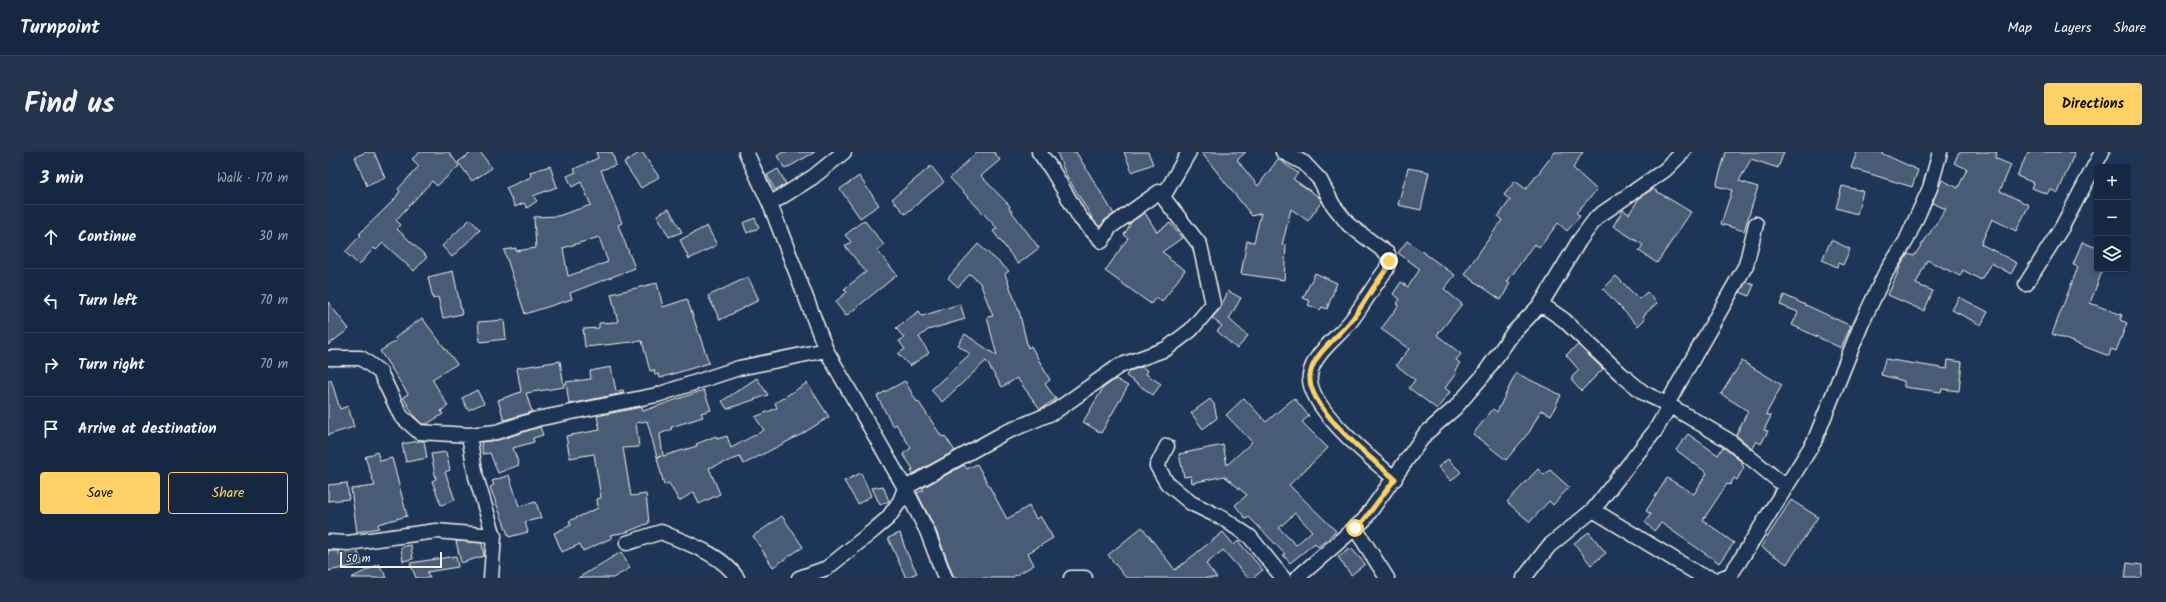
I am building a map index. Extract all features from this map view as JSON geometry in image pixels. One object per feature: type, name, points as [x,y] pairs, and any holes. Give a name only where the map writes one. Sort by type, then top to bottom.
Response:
[{"type":"street","points":[[746,152],[770,204],[826,350],[905,488],[927,532],[945,578]]},
{"type":"street","points":[[770,204],[813,177],[844,152]]},
{"type":"street","points":[[799,578],[827,568],[874,530],[888,518],[900,501],[905,488],[1004,433],[1054,412],[1119,366],[1166,349],[1192,330],[1213,304],[1200,245],[1159,192],[1110,227],[1102,241],[1080,218],[1040,152]]},
{"type":"street","points":[[1163,197],[1189,152]]},
{"type":"street","points":[[1283,152],[1304,163],[1320,180],[1334,205],[1349,225],[1388,254],[1389,261],[1386,270],[1350,322],[1330,343],[1314,364],[1310,375],[1311,386],[1328,415],[1358,449],[1395,479]]},
{"type":"street","points":[[1297,578],[1364,520],[1395,479],[1425,434],[1455,408],[1482,377],[1513,333],[1541,304],[1580,241],[1597,217],[1665,170],[1683,152]]},
{"type":"street","points":[[1722,578],[1730,575],[1739,562],[1785,486],[1814,442],[1861,325],[1885,274],[1906,241],[1930,188],[1940,152]]},
{"type":"street","points":[[2026,284],[2062,227],[2102,152]]},
{"type":"street","points":[[1524,578],[1549,546],[1594,510],[1655,430],[1666,412],[1667,404],[1746,265],[1756,224]]},
{"type":"street","points":[[1541,304],[1564,320],[1622,375],[1644,393],[1667,404],[1728,440],[1785,486]]},
{"type":"street","points":[[328,358],[361,358],[380,372],[390,390],[401,416],[419,432],[469,435],[496,432],[537,419],[657,395],[739,368],[826,350]]},
{"type":"street","points":[[469,435],[476,477],[494,536],[491,578]]},
{"type":"street","points":[[1167,446],[1157,466],[1167,482],[1191,503],[1224,519],[1250,537],[1283,578]]},
{"type":"street","points":[[1594,510],[1700,575],[1712,578]]},
{"type":"street","points":[[1355,528],[1376,564],[1387,578]]},
{"type":"street","points":[[328,542],[348,543],[436,531],[494,536]]},
{"type":"street","points":[[627,543],[661,532],[715,557],[733,571],[737,578]]},
{"type":"street","points":[[1071,578],[1085,578]]},
{"type":"building","points":[[366,152],[374,152],[385,178],[367,186],[355,157]]},
{"type":"building","points":[[420,152],[449,152],[459,166],[437,186],[432,181],[396,220],[401,225],[397,229],[427,257],[414,271],[383,243],[376,250],[374,248],[359,265],[345,252],[361,235],[359,234],[394,200],[400,191],[398,189],[419,166],[412,159]]},
{"type":"building","points":[[472,152],[480,152],[492,168],[472,181],[458,162]]},
{"type":"building","points":[[596,152],[612,152],[616,165],[601,170],[622,223],[618,225],[635,268],[570,293],[572,299],[525,314],[504,250],[516,248],[516,251],[536,248],[534,217],[558,216],[591,205],[581,182],[572,187],[567,176],[576,172],[574,169],[598,158]],"holes":[[[599,237],[608,262],[568,276],[563,248]]]},
{"type":"building","points":[[642,152],[659,177],[641,188],[624,163]]},
{"type":"building","points":[[783,152],[815,152],[785,169],[777,156]]},
{"type":"building","points":[[977,152],[994,152],[1000,160],[981,176],[1010,206],[1009,208],[1039,248],[1018,264],[993,231],[997,228],[950,178]]},
{"type":"building","points":[[1057,152],[1076,152],[1114,214],[1105,220],[1100,227],[1094,221],[1065,173]]},
{"type":"building","points":[[1124,152],[1148,152],[1153,164],[1132,172]]},
{"type":"building","points":[[1201,152],[1246,152],[1237,160],[1258,186],[1278,159],[1298,173],[1293,179],[1319,197],[1322,201],[1308,221],[1291,209],[1282,245],[1286,245],[1284,280],[1241,274],[1247,241],[1254,242],[1261,213],[1252,216]]},
{"type":"building","points":[[1555,152],[1583,152],[1573,168],[1597,190],[1576,213],[1580,216],[1567,231],[1558,223],[1540,247],[1534,244],[1507,282],[1510,283],[1501,300],[1464,274],[1502,220],[1498,217],[1510,200],[1504,195],[1515,181],[1526,189]]},
{"type":"building","points":[[1726,152],[1784,152],[1778,168],[1751,159],[1739,181],[1758,187],[1744,231],[1721,224],[1732,190],[1716,186]]},
{"type":"building","points":[[1857,152],[1879,152],[1918,170],[1912,187],[1851,168]]},
{"type":"building","points":[[1959,152],[1997,152],[1995,158],[2011,165],[2000,191],[2029,205],[2016,231],[1992,219],[1981,244],[2017,263],[2011,274],[1991,263],[1981,280],[1963,270],[1960,276],[1927,260],[1916,284],[1933,291],[1924,311],[1888,295],[1901,265],[1908,254],[1914,256],[1946,209],[1932,203],[1942,180],[1958,188],[1967,169],[1954,163]]},
{"type":"building","points":[[2028,152],[2075,152],[2058,193],[2050,189],[2047,194],[2032,188],[2034,183],[2017,176]]},
{"type":"building","points":[[550,166],[557,187],[533,196],[537,201],[527,208],[524,203],[515,207],[506,188],[531,177],[530,172]]},
{"type":"building","points":[[931,166],[944,182],[905,214],[892,199]]},
{"type":"building","points":[[1408,168],[1429,172],[1421,210],[1398,205]]},
{"type":"building","points":[[778,169],[786,184],[775,190],[767,175]]},
{"type":"building","points":[[859,176],[879,205],[860,218],[840,189]]},
{"type":"building","points":[[1842,186],[1863,191],[1857,214],[1836,208]]},
{"type":"building","points":[[1653,189],[1691,212],[1657,263],[1639,251],[1643,245],[1613,226],[1623,210],[1629,214],[1640,197]]},
{"type":"building","points":[[669,209],[682,232],[669,237],[657,215]]},
{"type":"building","points":[[1145,213],[1157,232],[1170,223],[1182,238],[1162,252],[1185,270],[1162,302],[1156,297],[1151,304],[1105,271],[1128,238],[1124,235],[1132,221]]},
{"type":"building","points":[[755,218],[759,228],[747,233],[743,223]]},
{"type":"building","points":[[470,219],[480,230],[452,257],[442,246]]},
{"type":"building","points":[[864,220],[884,245],[877,250],[897,275],[846,316],[835,302],[847,292],[844,289],[866,272],[845,246],[851,242],[845,235]]},
{"type":"building","points":[[707,226],[717,245],[689,259],[680,240]]},
{"type":"building","points":[[1831,240],[1850,249],[1843,265],[1838,263],[1837,267],[1822,260]]},
{"type":"building","points":[[1407,241],[1455,275],[1444,289],[1462,304],[1437,335],[1461,354],[1456,360],[1460,363],[1455,370],[1457,372],[1445,388],[1450,392],[1437,409],[1409,388],[1415,380],[1396,365],[1409,349],[1381,329],[1399,305],[1397,304],[1400,299],[1393,294],[1401,282],[1408,287],[1420,269],[1398,253]]},
{"type":"building","points":[[2082,242],[2094,247],[2094,272],[2102,272],[2090,303],[2122,315],[2120,320],[2127,323],[2116,351],[2111,349],[2109,356],[2052,334],[2078,267],[2073,265]]},
{"type":"building","points":[[978,244],[1009,271],[1005,274],[1019,311],[1028,348],[1031,346],[1050,380],[1045,384],[1056,399],[1040,409],[1017,378],[1002,387],[986,361],[942,402],[931,390],[970,354],[958,345],[965,334],[997,356],[987,317],[993,316],[980,283],[970,274],[958,287],[948,278]]},
{"type":"building","points":[[453,271],[462,314],[443,318],[438,297],[433,299],[428,277]]},
{"type":"building","points":[[1315,273],[1337,283],[1327,309],[1322,307],[1320,310],[1308,305],[1310,301],[1303,298]]},
{"type":"building","points":[[1616,276],[1639,299],[1647,292],[1657,303],[1643,316],[1645,319],[1638,326],[1603,289]]},
{"type":"building","points":[[748,277],[759,300],[720,320],[708,296]]},
{"type":"building","points":[[1746,282],[1754,285],[1749,296],[1740,292]]},
{"type":"building","points":[[657,283],[663,307],[687,299],[709,363],[660,378],[659,374],[655,375],[654,370],[650,371],[642,341],[585,347],[583,329],[599,328],[599,323],[618,322],[611,294]]},
{"type":"building","points":[[1228,291],[1241,298],[1229,319],[1248,336],[1237,349],[1217,331],[1222,326],[1212,318],[1220,309]]},
{"type":"building","points":[[1784,295],[1851,326],[1841,348],[1792,325],[1798,312],[1780,305]]},
{"type":"building","points":[[1959,297],[1988,312],[1981,325],[1952,310]]},
{"type":"building","points":[[328,302],[349,329],[328,345]]},
{"type":"building","points":[[960,304],[965,319],[928,330],[919,337],[929,353],[910,366],[898,354],[905,349],[899,341],[904,338],[896,328],[919,311],[922,316]]},
{"type":"building","points":[[422,318],[457,364],[432,379],[448,406],[441,411],[443,414],[427,424],[422,424],[414,416],[403,397],[408,394],[380,351],[396,341],[395,338]]},
{"type":"building","points":[[504,320],[506,339],[480,342],[478,322]]},
{"type":"building","points":[[1578,345],[1603,369],[1581,391],[1572,381],[1572,377],[1579,370],[1566,355]]},
{"type":"building","points":[[1885,359],[1947,369],[1948,360],[1962,362],[1959,391],[1942,389],[1941,392],[1904,387],[1904,381],[1881,375]]},
{"type":"building","points":[[560,361],[564,387],[526,393],[532,412],[504,420],[498,400],[521,392],[517,368]]},
{"type":"building","points":[[1742,361],[1782,385],[1766,414],[1771,416],[1764,430],[1768,431],[1761,444],[1756,441],[1752,448],[1736,435],[1748,411],[1721,394]]},
{"type":"building","points":[[611,367],[616,391],[623,390],[624,393],[569,404],[566,382],[591,379],[590,371]]},
{"type":"building","points":[[1142,367],[1148,371],[1146,374],[1161,384],[1153,395],[1126,376],[1129,371]]},
{"type":"building","points":[[1516,373],[1561,395],[1551,415],[1541,410],[1530,431],[1506,460],[1473,434],[1493,409],[1497,412]]},
{"type":"building","points":[[757,378],[768,395],[727,409],[722,401]]},
{"type":"building","points":[[1116,379],[1128,386],[1101,433],[1083,422],[1103,388]]},
{"type":"building","points":[[328,380],[331,380],[340,409],[348,406],[354,427],[328,435]]},
{"type":"building","points":[[905,381],[917,402],[918,401],[942,437],[945,436],[955,451],[913,474],[911,471],[913,469],[903,454],[911,448],[896,424],[893,426],[877,396]]},
{"type":"building","points":[[807,383],[829,417],[802,434],[744,464],[740,457],[709,468],[720,494],[699,504],[694,492],[679,501],[669,483],[664,485],[657,458],[661,456],[657,457],[647,421],[636,423],[639,447],[623,448],[631,496],[646,494],[649,523],[627,532],[610,535],[612,538],[583,551],[580,544],[562,552],[554,533],[571,525],[569,521],[598,508],[597,499],[601,498],[594,454],[570,458],[566,436],[600,430],[597,416],[642,407],[643,411],[704,390],[711,410],[701,413],[703,417],[671,427],[672,429],[660,434],[663,456],[697,446],[696,444],[716,436],[717,439],[727,436],[731,448],[764,430],[755,417],[777,408],[775,403]]},
{"type":"building","points":[[477,390],[484,403],[468,410],[462,398]]},
{"type":"building","points":[[1244,398],[1266,422],[1294,398],[1309,416],[1302,422],[1328,448],[1289,485],[1336,531],[1318,547],[1315,543],[1290,563],[1283,555],[1285,554],[1249,517],[1246,519],[1235,505],[1247,495],[1224,476],[1192,483],[1191,476],[1184,477],[1179,454],[1223,445],[1227,465],[1252,442],[1226,415]],"holes":[[[1295,513],[1312,531],[1296,545],[1279,528]]]},
{"type":"building","points":[[1210,399],[1214,404],[1217,418],[1203,429],[1191,413]]},
{"type":"building","points":[[540,427],[543,435],[533,438],[534,442],[513,448],[519,465],[498,473],[490,453],[483,454],[481,442],[498,440]]},
{"type":"building","points":[[1688,434],[1718,455],[1723,447],[1743,463],[1742,465],[1744,467],[1737,480],[1734,478],[1730,485],[1727,484],[1703,520],[1734,543],[1719,563],[1661,523],[1654,531],[1645,522],[1651,514],[1646,511],[1667,478],[1694,494],[1707,473],[1676,450]]},
{"type":"building","points":[[424,441],[427,458],[406,462],[402,444]]},
{"type":"building","points":[[377,452],[380,461],[392,458],[407,516],[378,524],[379,528],[357,532],[351,489],[375,486],[365,457]]},
{"type":"building","points":[[446,452],[450,470],[445,472],[455,500],[441,505],[432,481],[436,479],[431,454]]},
{"type":"building","points":[[1448,459],[1461,472],[1451,481],[1438,467]]},
{"type":"building","points":[[977,464],[1007,519],[1029,506],[1036,519],[1040,516],[1053,538],[1028,553],[1034,565],[1011,578],[954,578],[935,528],[917,493],[924,490],[922,488],[964,465],[967,469]]},
{"type":"building","points":[[1538,469],[1544,475],[1550,470],[1569,487],[1553,505],[1549,501],[1530,522],[1507,502]]},
{"type":"building","points":[[861,473],[871,496],[858,504],[844,481]]},
{"type":"building","points":[[509,475],[519,506],[536,502],[541,518],[525,522],[528,532],[509,537],[490,487],[494,485],[492,481]]},
{"type":"building","points":[[347,483],[349,499],[328,501],[328,485]]},
{"type":"building","points":[[883,486],[889,501],[880,505],[872,488]]},
{"type":"building","points":[[1791,500],[1818,517],[1787,564],[1761,547]]},
{"type":"building","points":[[782,516],[803,547],[773,567],[753,536]]},
{"type":"building","points":[[1142,527],[1175,570],[1223,532],[1234,545],[1238,541],[1263,570],[1253,578],[1248,578],[1223,550],[1206,564],[1217,578],[1126,578],[1108,555]]},
{"type":"building","points":[[1589,532],[1606,553],[1591,565],[1574,543]]},
{"type":"building","points":[[900,533],[906,551],[917,573],[906,578],[888,538]]},
{"type":"building","points":[[456,541],[482,543],[484,556],[461,563]]},
{"type":"building","points":[[411,545],[413,559],[403,561],[401,547]]},
{"type":"building","points":[[1351,548],[1365,564],[1351,575],[1338,557]]},
{"type":"building","points":[[357,550],[363,564],[328,571],[328,551],[339,551],[339,555]]},
{"type":"building","points":[[621,552],[630,568],[613,578],[578,578]]},
{"type":"building","points":[[456,556],[458,567],[427,572],[430,578],[416,578],[410,563]]},
{"type":"building","points":[[2127,563],[2142,565],[2142,578],[2125,578]]},
{"type":"building","points":[[379,564],[387,578],[351,578]]},
{"type":"route","points":[[1355,528],[1364,520],[1395,479],[1358,449],[1328,415],[1311,386],[1310,375],[1314,364],[1330,343],[1350,322],[1386,270],[1389,261]]}]
